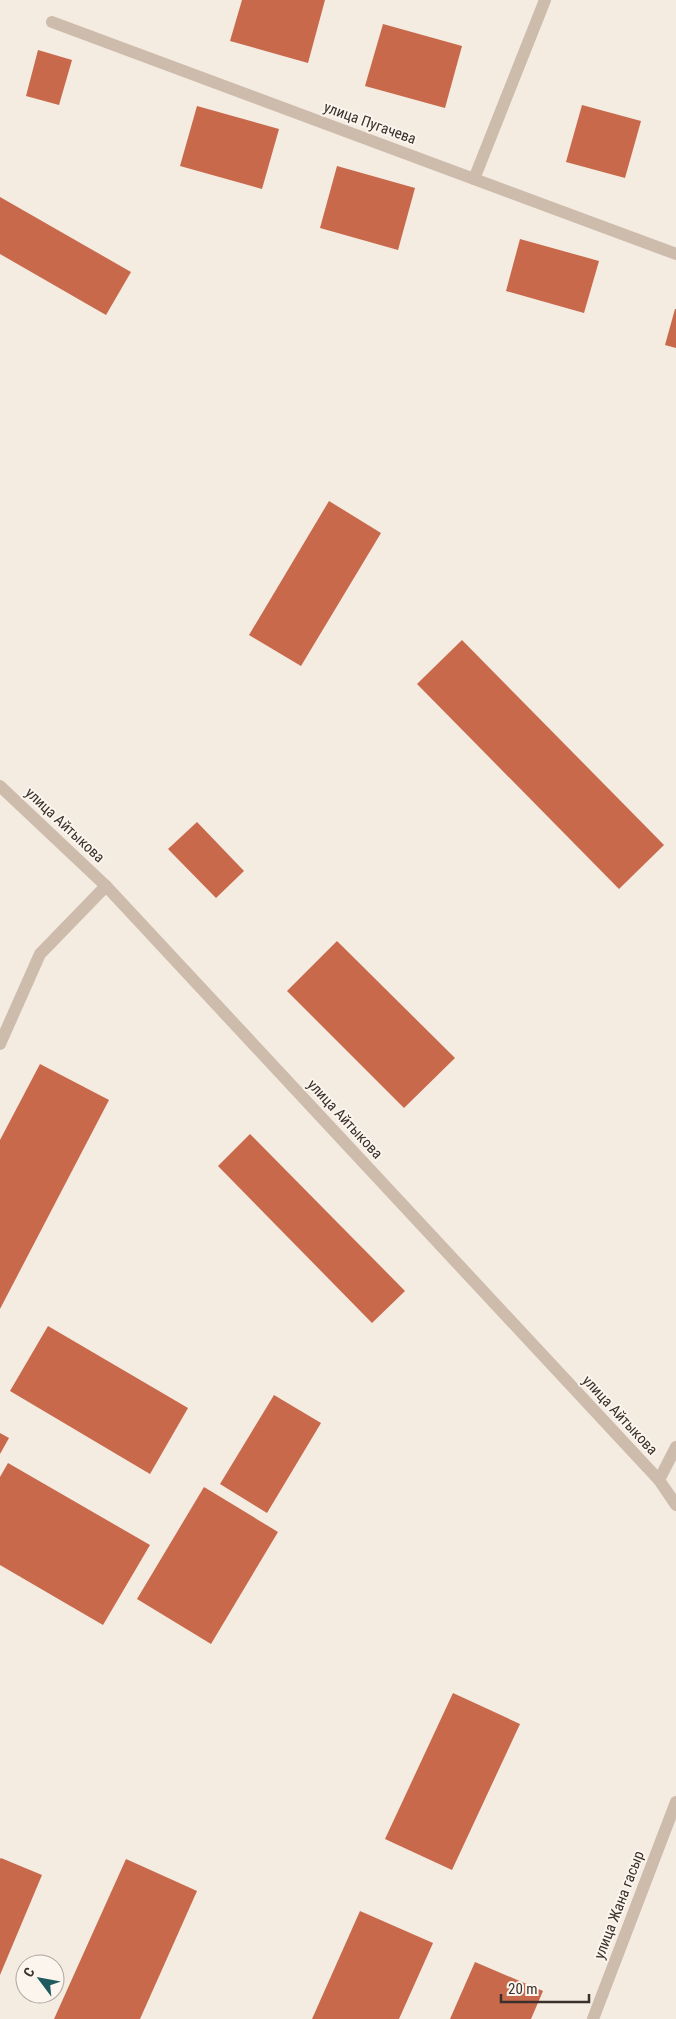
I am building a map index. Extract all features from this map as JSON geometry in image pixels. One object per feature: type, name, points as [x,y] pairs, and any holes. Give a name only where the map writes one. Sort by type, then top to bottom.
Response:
[{"type":"street","points":[[474,179],[545,0]]},
{"type":"street","name":"улица Пугачева","points":[[52,22],[676,254]]},
{"type":"street","name":"улица Айтыкова","points":[[0,786],[106,886],[659,1480]]},
{"type":"street","points":[[0,1044],[40,954],[106,886]]},
{"type":"street","points":[[676,1447],[659,1480],[676,1505]]},
{"type":"street","name":"улица Жана гасыр","points":[[593,2019],[676,1802]]},
{"type":"building","points":[[242,0],[325,0],[308,63],[230,41]]},
{"type":"building","points":[[383,24],[462,46],[445,108],[365,86]]},
{"type":"building","points":[[38,50],[72,60],[59,105],[26,96]]},
{"type":"building","points":[[582,105],[641,121],[625,178],[566,162]]},
{"type":"building","points":[[197,106],[279,129],[262,189],[180,166]]},
{"type":"building","points":[[337,166],[415,188],[398,250],[320,228]]},
{"type":"building","points":[[0,197],[131,272],[106,315],[0,254]]},
{"type":"building","points":[[520,239],[599,261],[584,313],[506,291]]},
{"type":"building","points":[[676,309],[676,348],[665,345]]},
{"type":"building","points":[[329,501],[381,533],[301,666],[249,635]]},
{"type":"building","points":[[462,640],[664,845],[619,889],[417,684]]},
{"type":"building","points":[[197,822],[244,871],[216,898],[168,849]]},
{"type":"building","points":[[337,941],[455,1058],[404,1108],[287,991]]},
{"type":"building","points":[[40,1064],[109,1100],[0,1309],[0,1140]]},
{"type":"building","points":[[250,1134],[405,1291],[372,1323],[218,1166]]},
{"type":"building","points":[[48,1326],[188,1408],[150,1474],[10,1391]]},
{"type":"building","points":[[274,1395],[321,1423],[267,1513],[220,1484]]},
{"type":"building","points":[[0,1433],[9,1438],[0,1454]]},
{"type":"building","points":[[8,1463],[150,1545],[103,1625],[0,1565],[0,1477]]},
{"type":"building","points":[[204,1487],[278,1532],[211,1644],[137,1599]]},
{"type":"building","points":[[453,1693],[520,1724],[452,1870],[385,1839]]},
{"type":"building","points":[[0,1859],[42,1875],[0,1975]]},
{"type":"building","points":[[126,1859],[197,1891],[140,2019],[54,2019],[61,2004],[65,2004],[65,1995]]},
{"type":"building","points":[[360,1911],[433,1943],[399,2019],[312,2019]]},
{"type":"building","points":[[475,1962],[543,1991],[531,2019],[450,2019]]}]
